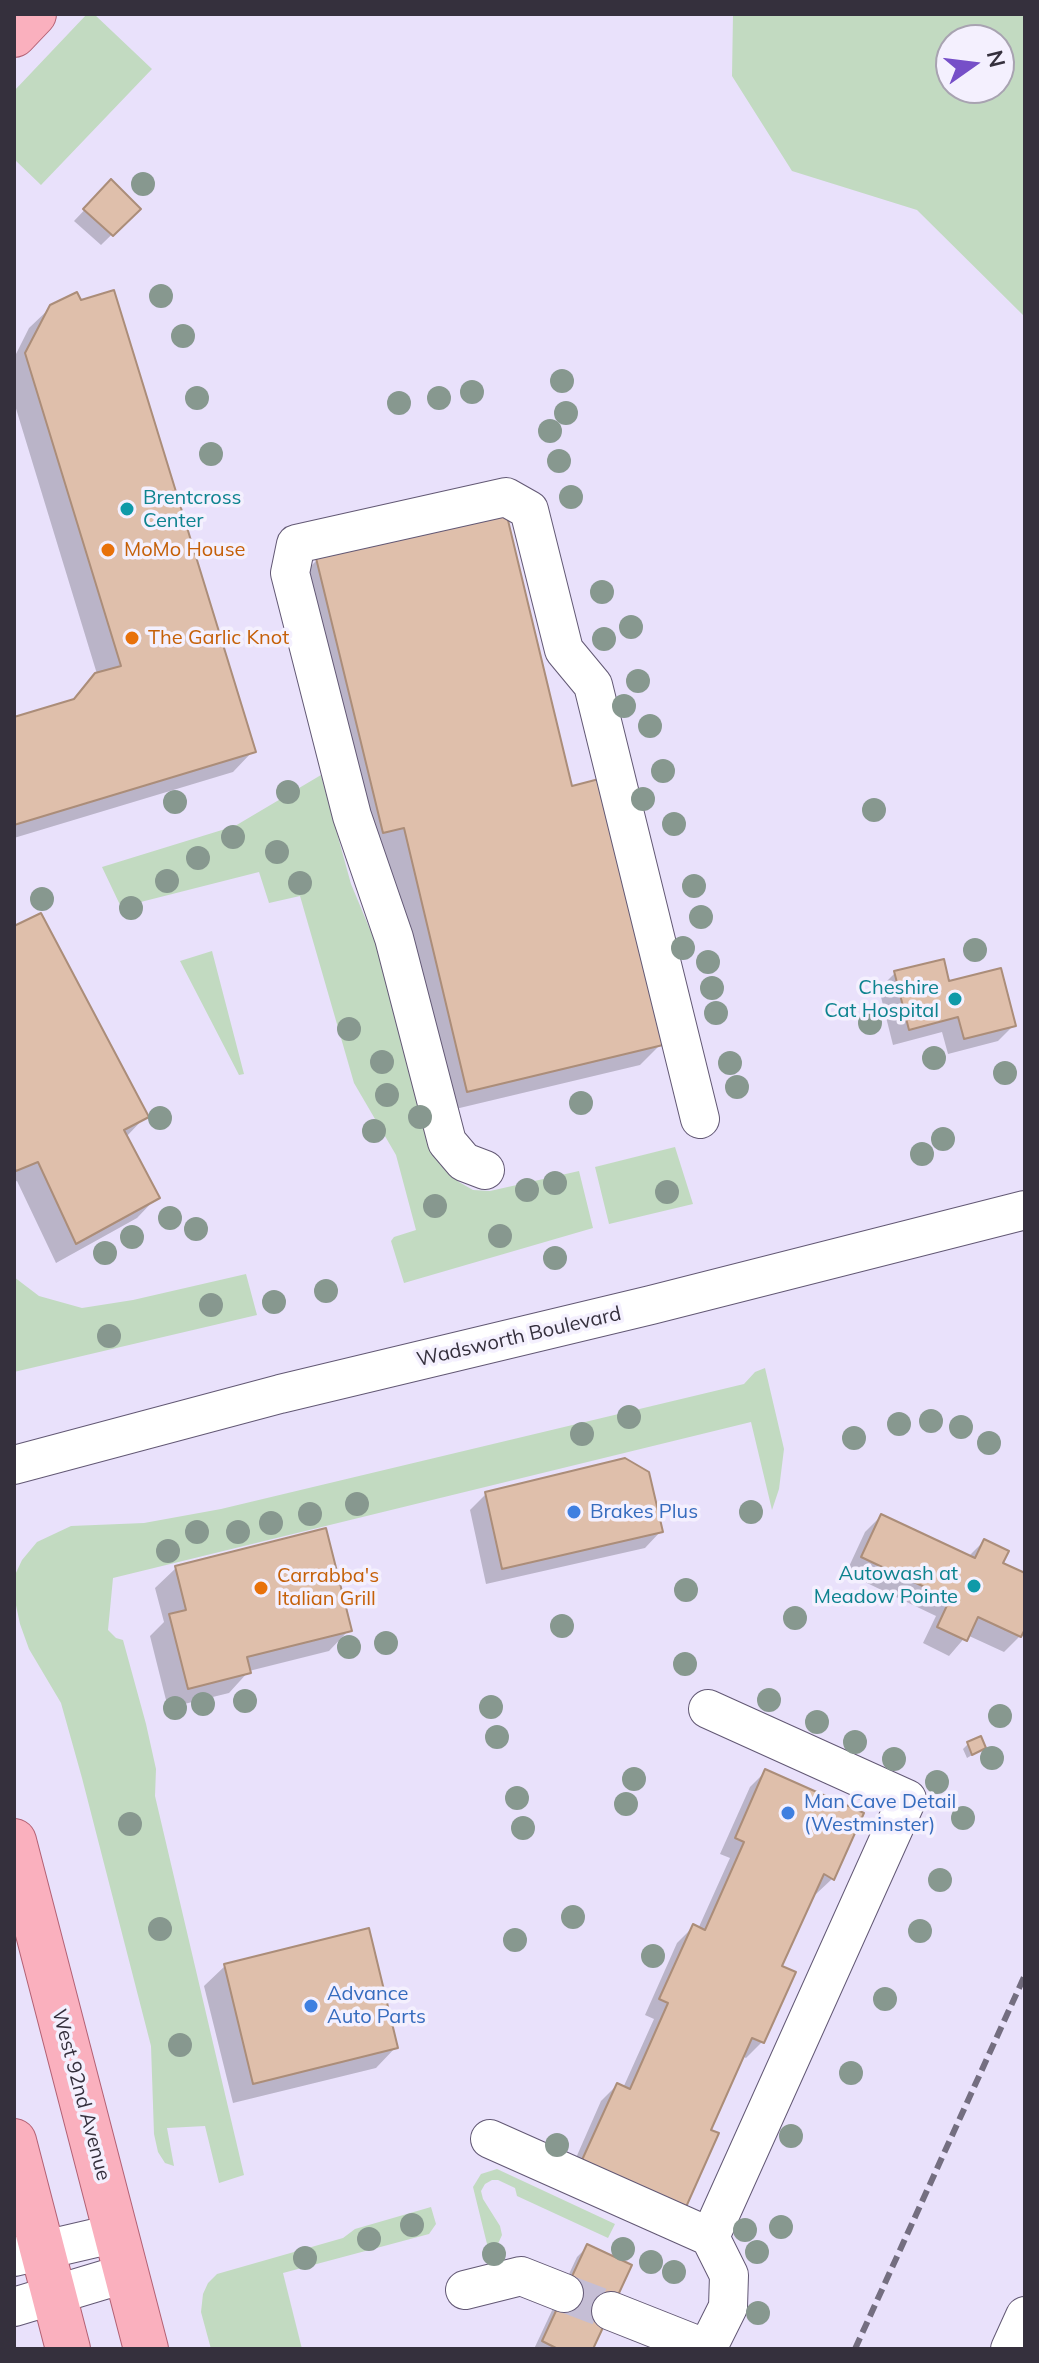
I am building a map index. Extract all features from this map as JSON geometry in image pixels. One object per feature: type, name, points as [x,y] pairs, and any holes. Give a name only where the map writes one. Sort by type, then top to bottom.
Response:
[{"type":"main road","points":[[14,35],[34,14]]},
{"type":"main road","name":"West 92nd Avenue","points":[[14,1841],[146,2349]]},
{"type":"main road","points":[[14,2141],[34,2302],[68,2349]]},
{"type":"street","points":[[485,1170],[464,1162],[447,1142],[394,938],[352,816],[290,573],[296,544],[506,497],[529,510],[564,650],[593,685],[700,1119]]},
{"type":"street","name":"Wadsworth Boulevard","points":[[14,1465],[280,1394],[651,1305],[1025,1210]]},
{"type":"street","points":[[708,1709],[907,1799],[710,2237]]},
{"type":"street","points":[[490,2139],[710,2237],[729,2275],[729,2285],[728,2307],[707,2349],[611,2311]]},
{"type":"street","points":[[28,2254],[122,2253]]},
{"type":"street","points":[[34,2302],[122,2253]]},
{"type":"street","points":[[465,2290],[521,2276],[564,2293]]},
{"type":"street","points":[[1010,2349],[1025,2316]]},
{"type":"green space","points":[[87,14],[94,14],[152,69],[41,185],[14,159],[14,91]]},
{"type":"green space","points":[[733,14],[1025,14],[1025,317],[917,210],[792,171],[732,76]]},
{"type":"green space","points":[[321,775],[351,884],[404,1011],[445,1164],[459,1182],[473,1190],[490,1191],[579,1171],[593,1228],[404,1283],[391,1241],[394,1237],[416,1230],[396,1155],[354,1083],[300,896],[269,903],[259,872],[121,907],[102,867],[235,826]]},
{"type":"green space","points":[[212,951],[244,1074],[239,1075],[180,961]]},
{"type":"green space","points":[[675,1147],[693,1204],[609,1224],[595,1167]]},
{"type":"green space","points":[[246,1274],[257,1315],[14,1372],[14,1277],[39,1296],[82,1308],[133,1300]]},
{"type":"green space","points":[[765,1368],[784,1449],[779,1489],[772,1510],[751,1422],[113,1578],[108,1630],[123,1640],[146,1724],[156,1769],[155,1796],[244,2175],[219,2183],[205,2126],[167,2128],[174,2166],[165,2163],[158,2152],[154,2134],[151,2046],[82,1778],[61,1703],[29,1649],[20,1624],[14,1596],[15,1575],[22,1560],[37,1542],[71,1526],[144,1523],[221,1509],[744,1384],[755,1372]]},
{"type":"green space","points":[[497,2169],[615,2224],[608,2238],[517,2196],[515,2188],[492,2180],[481,2191],[502,2235],[497,2246],[488,2248],[473,2187],[481,2174]]},
{"type":"green space","points":[[431,2207],[436,2224],[429,2234],[283,2273],[302,2349],[211,2349],[201,2312],[203,2294],[217,2274],[343,2238],[355,2229]]},
{"type":"building","points":[[111,179],[141,209],[113,236],[83,209]]},
{"type":"building","name":"Brentcross Center","points":[[114,290],[256,752],[14,825],[14,717],[74,699],[95,673],[121,666],[25,353],[50,305],[77,292],[81,300]]},
{"type":"building","points":[[506,512],[572,786],[599,779],[663,1045],[467,1092],[404,828],[383,833],[316,558]]},
{"type":"building","points":[[41,913],[149,1117],[124,1130],[160,1198],[76,1244],[38,1162],[16,1171],[14,1167],[14,926]]},
{"type":"building","name":"Cheshire Cat Hospital","points":[[944,959],[949,981],[1001,968],[1016,1026],[964,1039],[958,1017],[909,1030],[894,971]]},
{"type":"building","name":"Brakes Plus","points":[[625,1458],[649,1472],[663,1532],[502,1569],[485,1492]]},
{"type":"building","name":"Autowash at Meadow Pointe","points":[[881,1514],[975,1558],[984,1539],[1009,1551],[1003,1563],[1025,1573],[1025,1629],[1021,1637],[978,1617],[967,1641],[937,1627],[950,1599],[861,1557]]},
{"type":"building","name":"Carrabba's Italian Grill","points":[[326,1528],[352,1631],[247,1657],[251,1673],[188,1689],[169,1614],[186,1610],[175,1566]]},
{"type":"building","points":[[981,1736],[986,1748],[972,1755],[967,1742]]},
{"type":"building","points":[[765,1769],[864,1813],[834,1880],[824,1874],[782,1966],[796,1972],[764,2043],[752,2038],[711,2130],[719,2133],[686,2207],[582,2160],[617,2083],[630,2089],[668,2003],[659,1999],[693,1924],[705,1930],[744,1842],[735,1838]]},
{"type":"building","name":"Advance Auto Parts","points":[[369,1928],[398,2048],[253,2084],[224,1964]]},
{"type":"building","points":[[587,2244],[632,2265],[593,2349],[558,2349],[542,2341]]},
{"type":"tunnel","points":[[564,2293],[611,2311]]},
{"type":"railway","points":[[855,2349],[1025,1975]]},
{"type":"place","name":"Brentcross Center","points":[[127,509]]},
{"type":"place","name":"MoMo House","points":[[108,550]]},
{"type":"place","name":"The Garlic Knot","points":[[132,638]]},
{"type":"place","name":"Cheshire Cat Hospital","points":[[955,999]]},
{"type":"place","name":"Brakes Plus","points":[[574,1512]]},
{"type":"place","name":"Autowash at Meadow Pointe","points":[[974,1586]]},
{"type":"place","name":"Carrabba's Italian Grill","points":[[261,1588]]},
{"type":"place","name":"Man Cave Detail (Westminster)","points":[[788,1813]]},
{"type":"place","name":"Advance Auto Parts","points":[[311,2006]]}]
